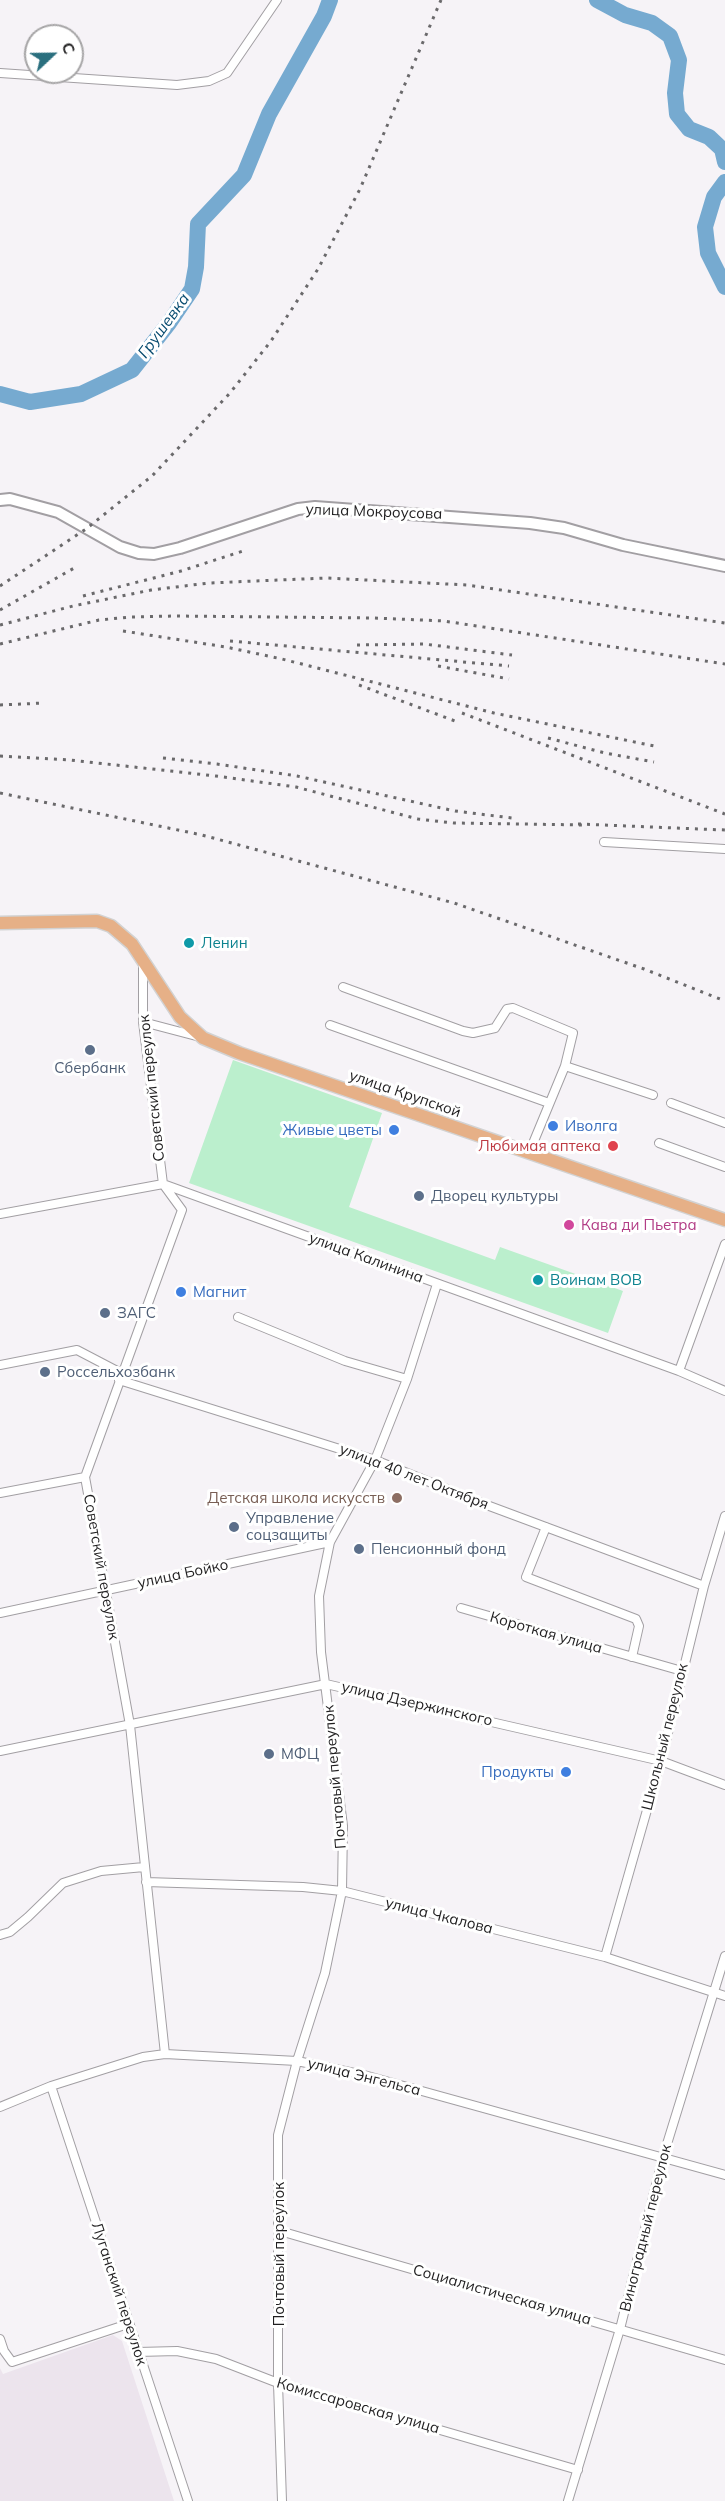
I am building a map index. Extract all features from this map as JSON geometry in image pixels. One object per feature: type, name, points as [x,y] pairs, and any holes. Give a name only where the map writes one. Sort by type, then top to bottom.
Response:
[{"type":"main road","name":"улица Крупской","points":[[0,923],[97,921],[111,926],[122,933],[143,958],[180,1017],[203,1038],[239,1053],[725,1220]]},
{"type":"street","points":[[0,73],[177,85],[209,81],[227,73],[277,0]]},
{"type":"street","name":"улица Мокроусова","points":[[0,500],[10,499],[58,512],[120,547],[139,553],[154,554],[180,548],[298,509],[315,507],[564,528],[623,545],[725,566]]},
{"type":"street","points":[[604,842],[725,849]]},
{"type":"street","name":"Советский переулок","points":[[143,958],[143,1022],[163,1184],[182,1210],[85,1477],[130,1725],[165,2054]]},
{"type":"street","points":[[343,987],[473,1033],[495,1028],[507,1009],[513,1008],[573,1032],[565,1065],[529,1153]]},
{"type":"street","points":[[143,1022],[203,1038]]},
{"type":"street","points":[[330,1025],[549,1103]]},
{"type":"street","points":[[565,1065],[653,1095]]},
{"type":"street","points":[[671,1103],[725,1123]]},
{"type":"street","points":[[659,1143],[725,1167]]},
{"type":"street","points":[[0,1214],[163,1184]]},
{"type":"street","name":"улица Калинина","points":[[163,1184],[679,1371],[725,1391]]},
{"type":"street","points":[[679,1371],[725,1244]]},
{"type":"street","name":"Почтовый переулок","points":[[282,2501],[278,2383],[278,2135],[297,2061],[325,1973],[342,1892],[343,1826],[321,1652],[319,1596],[330,1542],[375,1460],[407,1379],[437,1284]]},
{"type":"street","points":[[238,1317],[345,1361],[407,1379]]},
{"type":"street","name":"улица 40 лет Октября","points":[[0,1365],[77,1350],[120,1377],[375,1460],[704,1586]]},
{"type":"street","points":[[0,1493],[85,1477]]},
{"type":"street","name":"Школьный переулок","points":[[605,1957],[661,1761],[704,1586],[725,1516]]},
{"type":"street","points":[[546,1527],[526,1577],[636,1619],[639,1626],[632,1657]]},
{"type":"street","name":"улица Бойко","points":[[0,1613],[330,1542]]},
{"type":"street","name":"Короткая улица","points":[[461,1608],[682,1671]]},
{"type":"street","name":"улица Дзержинского","points":[[0,1751],[326,1684],[661,1761],[725,1785]]},
{"type":"street","points":[[0,1935],[9,1932],[28,1917],[63,1883],[101,1871],[144,1867]]},
{"type":"street","name":"улица Чкалова","points":[[146,1882],[303,1887],[342,1892],[605,1957],[725,1996]]},
{"type":"street","name":"Виноградный переулок","points":[[568,2501],[620,2329],[663,2157],[725,1956]]},
{"type":"street","name":"улица Энгельса","points":[[0,2107],[51,2086],[143,2057],[165,2054],[297,2061],[364,2075],[725,2175]]},
{"type":"street","name":"Луганский переулок","points":[[51,2086],[188,2501]]},
{"type":"street","name":"Социалистическая улица","points":[[279,2231],[725,2360]]},
{"type":"street","points":[[0,2339],[4,2351],[12,2361],[128,2324]]},
{"type":"street","name":"Комиссаровская улица","points":[[138,2352],[177,2351],[206,2357],[278,2383],[578,2470]]},
{"type":"shaded area","points":[[113,2335],[122,2341],[174,2501],[0,2501],[0,2368],[3,2374]]},
{"type":"green space","points":[[233,1060],[382,1113],[349,1207],[495,1260],[500,1247],[623,1291],[608,1333],[189,1183]]},
{"type":"waterway","name":"Грушевка","points":[[0,394],[30,402],[81,394],[132,370],[192,289],[196,267],[198,224],[244,175],[269,114],[324,16],[330,0]]},
{"type":"waterway","name":"Грушевка","points":[[597,0],[625,15],[652,23],[670,36],[679,60],[675,93],[677,114],[689,129],[709,137],[722,149],[725,162]]},
{"type":"waterway","name":"Грушевка","points":[[725,182],[714,197],[705,227],[708,253],[725,287]]},
{"type":"railway","points":[[0,586],[86,529],[152,476],[230,393],[271,341],[318,269],[360,189],[441,0]]},
{"type":"railway","points":[[83,596],[181,571],[243,551]]},
{"type":"railway","points":[[0,610],[76,567]]},
{"type":"railway","points":[[0,625],[73,606],[151,590],[209,583],[326,578],[467,585],[725,623]]},
{"type":"railway","points":[[0,644],[99,620],[130,617],[374,618],[444,621],[725,664]]},
{"type":"railway","points":[[123,631],[226,647],[282,659],[494,713],[659,747]]},
{"type":"railway","points":[[230,641],[509,666]]},
{"type":"railway","points":[[357,645],[424,644],[512,655]]},
{"type":"railway","points":[[438,666],[509,679]]},
{"type":"railway","points":[[359,685],[455,721]]},
{"type":"railway","points":[[0,705],[44,703]]},
{"type":"railway","points":[[462,713],[725,814]]},
{"type":"railway","points":[[548,738],[605,753],[654,762]]},
{"type":"railway","points":[[0,756],[70,760],[296,787],[418,819],[454,823],[586,825]]},
{"type":"railway","points":[[163,758],[297,776],[455,811],[512,818]]},
{"type":"railway","points":[[0,793],[202,835],[454,903],[644,969],[725,1001]]},
{"type":"railway","points":[[578,824],[725,830]]},
{"type":"place","name":"Ленин","points":[[189,943]]},
{"type":"place","name":"Сбербанк","points":[[90,1050]]},
{"type":"place","name":"Иволга","points":[[553,1126]]},
{"type":"place","name":"Живые цветы","points":[[394,1130]]},
{"type":"place","name":"Любимая аптека","points":[[613,1146]]},
{"type":"place","name":"Дворец культуры","points":[[419,1196]]},
{"type":"place","name":"Кава ди Пьетра","points":[[569,1225]]},
{"type":"place","name":"Воинам ВОВ","points":[[538,1280]]},
{"type":"place","name":"Магнит","points":[[181,1292]]},
{"type":"place","name":"ЗАГС","points":[[105,1313]]},
{"type":"place","name":"Россельхозбанк","points":[[45,1372]]},
{"type":"place","name":"Детская школа искусств","points":[[397,1498]]},
{"type":"place","name":"Управление соцзащиты","points":[[234,1527]]},
{"type":"place","name":"Пенсионный фонд","points":[[359,1549]]},
{"type":"place","name":"МФЦ","points":[[269,1754]]},
{"type":"place","name":"Продукты","points":[[566,1772]]}]
